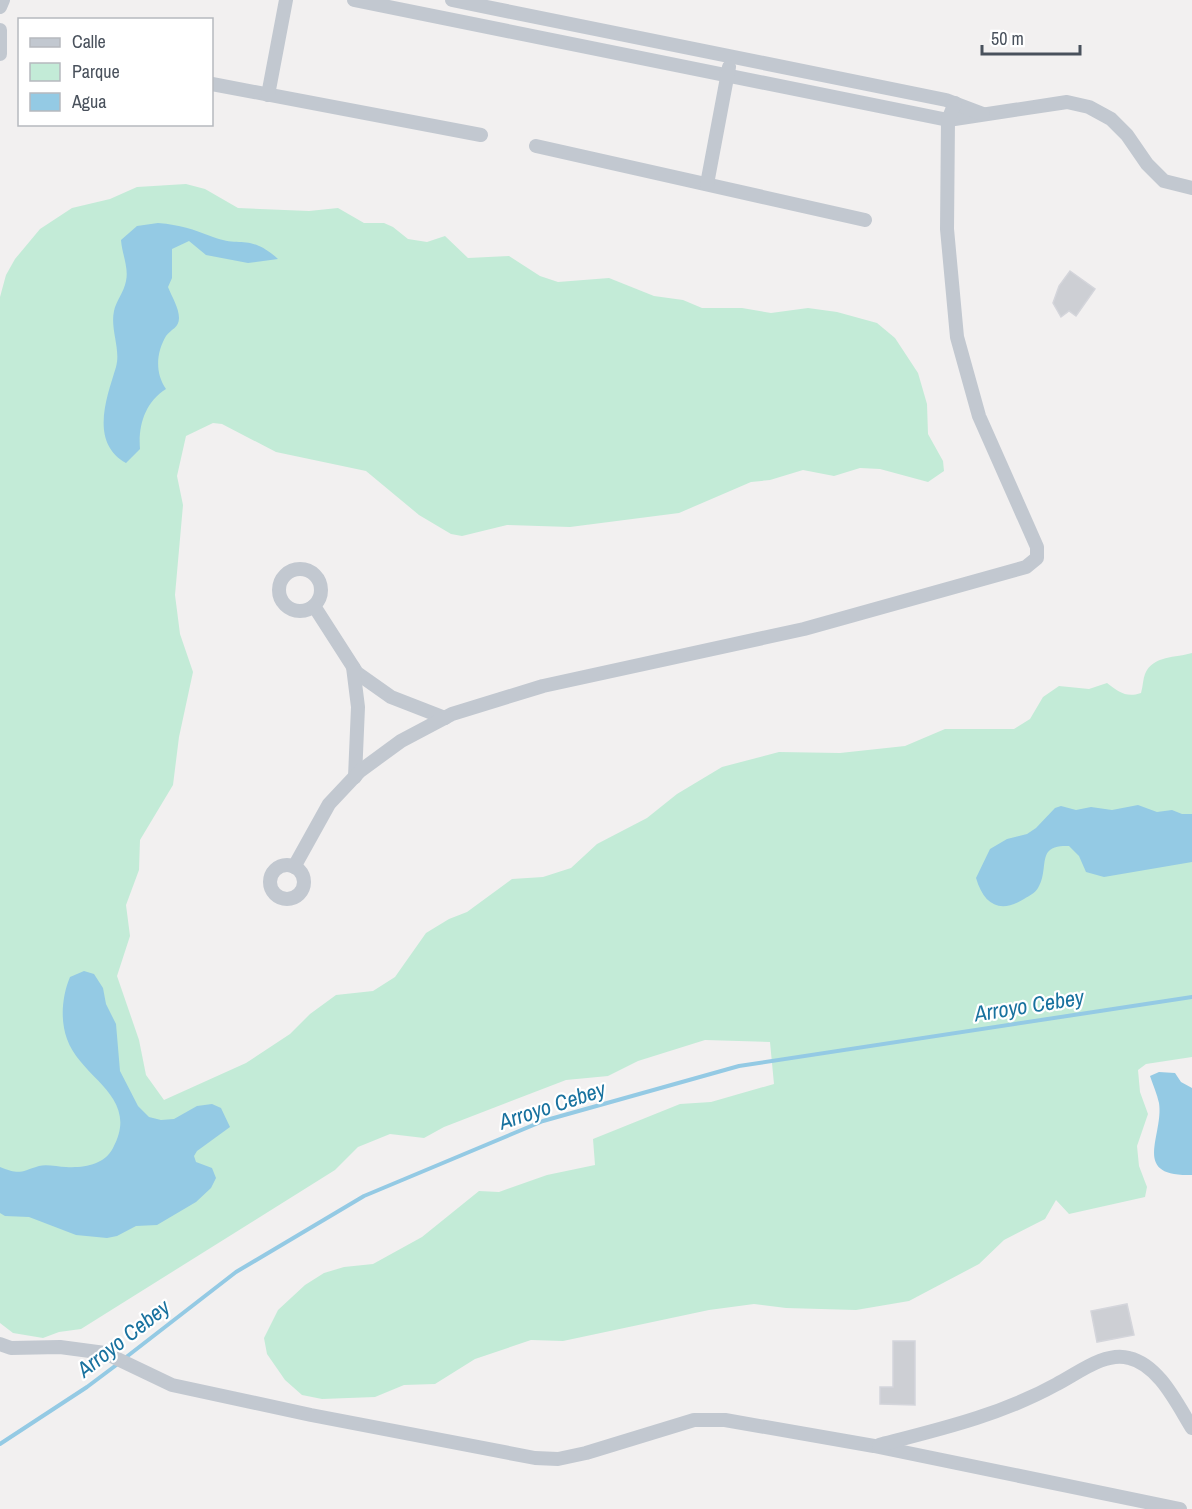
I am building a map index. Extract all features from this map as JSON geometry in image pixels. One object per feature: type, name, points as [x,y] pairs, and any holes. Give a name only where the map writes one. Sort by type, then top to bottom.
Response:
[{"type":"street","points":[[0,7],[3,0]]},
{"type":"street","points":[[267,95],[286,0]]},
{"type":"street","points":[[354,0],[948,120],[1067,102],[1089,107],[1111,118],[1127,135],[1147,164],[1164,181],[1192,188]]},
{"type":"street","points":[[452,0],[955,103],[985,115]]},
{"type":"street","points":[[0,30],[0,54]]},
{"type":"street","points":[[707,184],[731,56]]},
{"type":"street","points":[[213,84],[481,135]]},
{"type":"street","points":[[294,867],[328,804],[355,777],[401,741],[444,718],[543,686],[804,629],[1026,567],[1037,558],[1037,548],[979,416],[957,337],[947,229],[948,120],[955,103]]},
{"type":"street","points":[[536,146],[865,220]]},
{"type":"street","points":[[315,606],[357,673],[391,697],[444,718]]},
{"type":"street","points":[[353,667],[358,707],[355,777]]},
{"type":"street","points":[[0,1344],[11,1348],[60,1347],[105,1353],[172,1385],[311,1415],[535,1458],[558,1459],[586,1453],[694,1420],[725,1420],[874,1446],[1180,1509]]},
{"type":"street","points":[[874,1446],[999,1412],[1026,1401],[1094,1364],[1114,1357],[1128,1357],[1142,1363],[1167,1388],[1192,1428]]},
{"type":"green space","points":[[186,184],[205,189],[238,208],[309,211],[338,208],[364,223],[384,223],[408,239],[427,242],[445,236],[468,258],[509,256],[540,276],[558,282],[609,278],[654,296],[683,300],[702,308],[742,308],[771,313],[808,308],[837,312],[877,323],[895,338],[918,373],[927,404],[928,434],[943,461],[944,471],[928,482],[880,469],[860,468],[834,476],[803,470],[770,480],[751,482],[679,513],[570,527],[507,525],[462,536],[451,534],[419,515],[366,471],[276,452],[222,424],[213,423],[186,436],[177,476],[183,505],[175,595],[180,634],[193,672],[179,737],[173,785],[140,840],[139,870],[126,905],[130,936],[117,976],[139,1040],[146,1075],[164,1100],[246,1063],[290,1034],[310,1014],[336,995],[373,991],[395,977],[426,933],[449,919],[467,912],[512,879],[543,877],[571,868],[597,844],[647,818],[677,794],[722,767],[779,752],[840,753],[905,746],[945,729],[1014,729],[1030,719],[1043,697],[1059,686],[1089,689],[1107,683],[1123,693],[1131,695],[1141,693],[1145,674],[1153,663],[1192,653],[1192,1057],[1146,1064],[1138,1070],[1140,1092],[1148,1114],[1137,1146],[1139,1166],[1147,1187],[1145,1197],[1069,1214],[1056,1200],[1045,1219],[1004,1240],[979,1264],[909,1301],[856,1310],[786,1308],[754,1304],[709,1310],[563,1341],[531,1340],[475,1359],[435,1384],[404,1385],[375,1397],[322,1399],[302,1395],[285,1380],[267,1354],[264,1338],[278,1310],[305,1285],[324,1273],[344,1267],[373,1264],[422,1237],[479,1191],[499,1192],[547,1175],[595,1165],[593,1139],[680,1104],[711,1102],[774,1084],[770,1042],[705,1040],[638,1061],[608,1076],[566,1080],[444,1127],[424,1138],[390,1134],[358,1147],[335,1170],[81,1329],[59,1332],[43,1338],[13,1333],[0,1323],[0,297],[6,275],[15,259],[40,229],[72,208],[110,199],[137,187]]},
{"type":"water","points":[[158,223],[186,228],[223,240],[260,246],[278,259],[248,263],[206,255],[189,241],[172,249],[172,278],[168,287],[177,306],[179,321],[166,336],[160,349],[159,370],[166,389],[153,401],[144,415],[140,432],[140,449],[126,463],[115,454],[104,431],[105,405],[117,360],[113,325],[114,311],[127,276],[121,240],[137,226]]},
{"type":"water","points":[[1138,805],[1157,812],[1172,810],[1182,814],[1192,814],[1192,862],[1104,877],[1086,872],[1079,856],[1069,846],[1057,847],[1048,852],[1037,890],[1015,904],[1000,906],[994,904],[988,900],[979,887],[976,878],[990,849],[1007,839],[1027,834],[1055,808],[1061,806],[1076,810],[1091,807],[1112,810]]},
{"type":"water","points":[[84,971],[94,974],[103,988],[106,1004],[116,1024],[120,1071],[138,1106],[149,1117],[161,1120],[174,1119],[197,1106],[212,1104],[221,1108],[230,1127],[197,1151],[194,1156],[196,1162],[212,1168],[216,1178],[211,1188],[196,1202],[157,1225],[136,1226],[117,1236],[107,1238],[76,1235],[29,1217],[5,1216],[0,1213],[0,1167],[20,1172],[42,1165],[73,1167],[93,1164],[109,1154],[120,1130],[120,1115],[114,1101],[74,1053],[63,1024],[67,984],[70,977]]},
{"type":"water","points":[[1159,1072],[1175,1073],[1181,1082],[1192,1088],[1192,1175],[1173,1174],[1161,1169],[1156,1162],[1154,1152],[1159,1103],[1150,1076]]},
{"type":"building","points":[[1070,271],[1095,289],[1076,316],[1069,311],[1061,317],[1053,303],[1059,286]]},
{"type":"building","points":[[1127,1304],[1134,1335],[1097,1342],[1091,1311]]},
{"type":"building","points":[[893,1341],[915,1341],[915,1405],[880,1404],[880,1387],[893,1387]]},
{"type":"waterway","name":"Arroyo Cebey","points":[[125,1358],[236,1272],[364,1196],[543,1121],[739,1066],[1192,997]]},
{"type":"waterway","name":"Arroyo Cebey","points":[[0,1444],[87,1387],[119,1363]]}]
